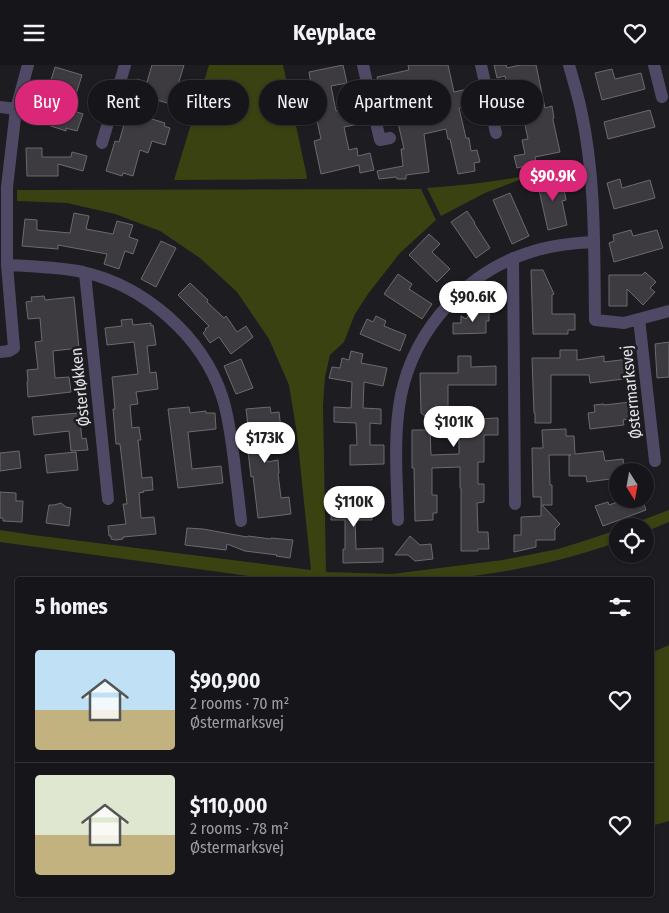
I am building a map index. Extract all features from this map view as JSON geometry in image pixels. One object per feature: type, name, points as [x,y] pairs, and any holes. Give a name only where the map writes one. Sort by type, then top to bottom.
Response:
[{"type":"street","points":[[24,80],[28,65]]},
{"type":"street","points":[[102,143],[125,65]]},
{"type":"street","points":[[363,65],[380,140],[390,138]]},
{"type":"street","points":[[481,65],[496,133]]},
{"type":"street","name":"Østermarksvej","points":[[569,65],[581,110],[588,158],[594,242],[595,320],[624,323],[669,311]]},
{"type":"street","points":[[654,65],[662,97]]},
{"type":"street","points":[[0,107],[15,109]]},
{"type":"street","points":[[0,352],[9,351],[14,348],[7,265],[7,187],[15,118]]},
{"type":"street","points":[[398,520],[397,420],[401,394],[409,367],[419,345],[432,324],[467,286],[488,271],[513,258],[554,246],[594,242]]},
{"type":"street","points":[[513,258],[515,504]]},
{"type":"street","points":[[7,265],[55,268],[84,273],[114,283],[143,297],[173,320],[200,353],[222,395],[231,435],[241,521]]},
{"type":"street","name":"Østerløkken","points":[[84,273],[108,499]]},
{"type":"street","name":"Østermarksvej","points":[[639,319],[655,461]]},
{"type":"green space","points":[[209,65],[283,65],[286,80],[259,80],[259,125],[296,125],[306,179],[174,180],[191,125],[249,125],[249,80],[204,80]]},
{"type":"green space","points":[[527,177],[485,193],[441,216],[427,188],[452,186]]},
{"type":"green space","points":[[421,189],[436,220],[400,253],[355,314],[344,342],[330,355],[325,377],[323,405],[326,572],[392,574],[503,560],[558,549],[609,533],[609,545],[551,562],[468,577],[255,577],[0,542],[0,530],[311,570],[297,434],[289,385],[269,339],[237,292],[200,258],[160,231],[115,214],[67,203],[17,201],[17,190]]},
{"type":"green space","points":[[669,510],[669,522],[654,528],[654,518],[648,518]]},
{"type":"green space","points":[[669,645],[669,821],[654,825],[654,652]]},
{"type":"building","points":[[152,65],[184,65],[179,80],[168,80],[168,103],[158,100],[158,80],[148,80]]},
{"type":"building","points":[[343,65],[346,80],[337,80],[337,85],[331,86],[337,111],[337,125],[354,125],[344,127],[349,150],[357,148],[358,156],[370,153],[374,170],[360,173],[359,165],[321,174],[314,141],[321,139],[318,125],[327,125],[327,80],[310,80],[309,72]]},
{"type":"building","points":[[408,65],[448,65],[454,92],[461,90],[461,108],[459,108],[461,125],[463,125],[466,138],[469,138],[471,151],[477,150],[480,162],[474,163],[475,171],[458,174],[446,129],[424,134],[429,172],[406,175],[406,179],[397,179],[396,177],[379,179],[377,171],[403,166],[401,149],[404,149],[399,125],[451,125],[451,80],[378,80],[377,77],[409,70]]},
{"type":"building","points":[[494,65],[506,65],[507,68],[520,65],[536,65],[539,80],[506,80],[505,76],[497,78]]},
{"type":"building","points":[[55,67],[82,75],[78,88],[78,80],[51,80]]},
{"type":"building","points":[[612,69],[615,79],[641,73],[645,89],[602,100],[595,73]]},
{"type":"building","points":[[543,98],[545,108],[552,106],[560,152],[535,157],[536,163],[517,168],[514,156],[525,154],[522,140],[528,139],[525,125],[543,125]]},
{"type":"building","points":[[650,110],[655,127],[608,139],[604,122]]},
{"type":"building","points":[[78,112],[83,114],[77,131],[66,128],[66,131],[48,125],[78,125]]},
{"type":"building","points":[[158,121],[165,123],[164,126],[170,128],[165,145],[152,141],[148,153],[140,150],[133,176],[123,173],[122,176],[106,171],[115,141],[119,142],[124,125],[158,125]]},
{"type":"building","points":[[26,148],[42,148],[42,157],[71,157],[72,152],[87,156],[83,171],[58,164],[58,176],[27,176]]},
{"type":"building","points":[[556,177],[558,185],[563,184],[566,200],[562,201],[567,225],[548,230],[537,181]]},
{"type":"building","points":[[620,179],[622,188],[650,180],[655,198],[614,209],[607,183]]},
{"type":"building","points":[[510,193],[529,236],[512,244],[493,200]]},
{"type":"building","points":[[467,211],[490,248],[476,258],[451,222]]},
{"type":"building","points":[[74,213],[89,216],[86,229],[113,234],[117,221],[133,225],[129,237],[138,240],[133,254],[125,251],[119,269],[104,264],[107,254],[58,245],[58,249],[22,246],[25,219],[37,220],[37,230],[70,233]]},
{"type":"building","points":[[631,230],[633,236],[657,230],[663,248],[614,262],[609,243],[614,241],[613,235]]},
{"type":"building","points":[[429,234],[440,244],[432,252],[450,269],[437,282],[409,255]]},
{"type":"building","points":[[161,241],[176,248],[156,287],[141,279]]},
{"type":"building","points":[[531,270],[543,270],[554,294],[552,295],[552,314],[575,314],[575,330],[568,330],[568,334],[533,334]]},
{"type":"building","points":[[645,272],[656,282],[650,288],[655,292],[643,305],[627,289],[627,306],[609,306],[609,275],[642,275]]},
{"type":"building","points":[[398,274],[412,284],[409,289],[432,304],[422,319],[384,294]]},
{"type":"building","points":[[190,283],[224,318],[226,316],[237,332],[246,326],[253,337],[231,354],[219,337],[210,343],[203,333],[209,326],[178,295]]},
{"type":"building","points":[[44,296],[45,300],[74,297],[79,348],[53,351],[55,378],[69,377],[71,392],[28,397],[27,370],[38,369],[35,342],[42,341],[40,318],[28,319],[26,302],[32,301],[31,297]]},
{"type":"building","points":[[473,309],[489,309],[486,333],[453,334],[453,323],[461,323],[461,316],[466,319]]},
{"type":"building","points":[[376,316],[386,321],[384,326],[406,335],[400,351],[360,334],[367,319],[373,322]]},
{"type":"building","points":[[132,319],[133,325],[151,323],[151,326],[153,325],[156,345],[147,346],[150,373],[156,372],[158,389],[136,392],[138,404],[130,405],[132,428],[139,427],[141,440],[138,440],[142,478],[152,477],[153,490],[139,493],[141,518],[154,517],[156,534],[123,537],[123,539],[116,540],[111,539],[111,536],[109,536],[108,526],[126,524],[123,504],[127,504],[120,444],[116,444],[112,377],[138,374],[134,342],[107,345],[105,328],[122,326],[121,320]]},
{"type":"building","points":[[669,342],[669,377],[657,378],[655,344]]},
{"type":"building","points":[[560,350],[577,350],[577,360],[604,356],[604,362],[629,359],[632,378],[590,383],[589,375],[551,375],[551,423],[535,423],[532,358],[560,358]]},
{"type":"building","points":[[351,351],[363,354],[361,363],[387,368],[383,386],[364,382],[363,408],[381,409],[381,424],[370,423],[370,445],[384,445],[384,464],[350,465],[350,445],[357,445],[356,423],[334,422],[334,407],[351,408],[352,382],[329,378],[332,367],[340,368],[342,358],[349,360]]},
{"type":"building","points":[[458,356],[471,356],[471,367],[496,366],[496,385],[448,385],[448,408],[476,408],[476,419],[498,418],[498,435],[484,435],[484,462],[478,462],[478,484],[484,484],[484,502],[477,503],[478,532],[488,532],[489,549],[478,549],[478,551],[461,551],[460,467],[432,468],[432,495],[437,495],[437,513],[433,513],[433,520],[415,521],[412,430],[430,430],[431,455],[459,454],[459,429],[445,431],[421,413],[420,373],[458,373]]},
{"type":"building","points":[[241,359],[253,388],[236,394],[224,366]]},
{"type":"building","points":[[631,402],[633,418],[623,420],[624,425],[590,429],[588,413],[595,412],[594,405]]},
{"type":"building","points":[[189,407],[190,413],[206,411],[206,413],[215,413],[216,429],[188,432],[192,469],[221,466],[223,483],[178,488],[168,409]]},
{"type":"building","points":[[270,407],[271,413],[279,412],[281,429],[264,431],[267,462],[278,460],[281,498],[289,497],[291,514],[258,518],[247,442],[250,442],[246,409]]},
{"type":"building","points":[[79,413],[82,439],[86,438],[88,450],[71,451],[69,431],[34,435],[32,417]]},
{"type":"building","points":[[566,429],[566,436],[574,436],[575,454],[603,451],[605,461],[623,459],[623,463],[609,463],[609,479],[587,482],[586,476],[569,476],[569,455],[549,455],[552,505],[542,505],[560,524],[555,529],[555,540],[536,540],[536,547],[514,552],[514,535],[521,535],[521,517],[541,516],[541,497],[533,497],[532,448],[543,448],[542,430]]},
{"type":"building","points":[[19,451],[21,468],[0,471],[0,453]]},
{"type":"building","points":[[76,452],[78,470],[47,473],[45,455]]},
{"type":"building","points":[[332,490],[344,490],[344,502],[372,502],[372,520],[355,520],[356,549],[383,548],[383,562],[343,563],[345,520],[331,520]]},
{"type":"building","points":[[0,492],[16,493],[16,501],[23,501],[22,522],[3,521],[3,518],[0,518]]},
{"type":"building","points":[[608,502],[609,508],[645,508],[646,510],[624,518],[609,518],[609,524],[603,526],[595,506]]},
{"type":"building","points":[[61,503],[71,508],[69,526],[46,523],[49,505]]},
{"type":"building","points":[[187,528],[247,537],[293,540],[290,558],[245,551],[227,544],[226,550],[185,545]]},
{"type":"building","points":[[410,536],[420,545],[431,544],[433,559],[415,561],[408,555],[395,555]]}]
